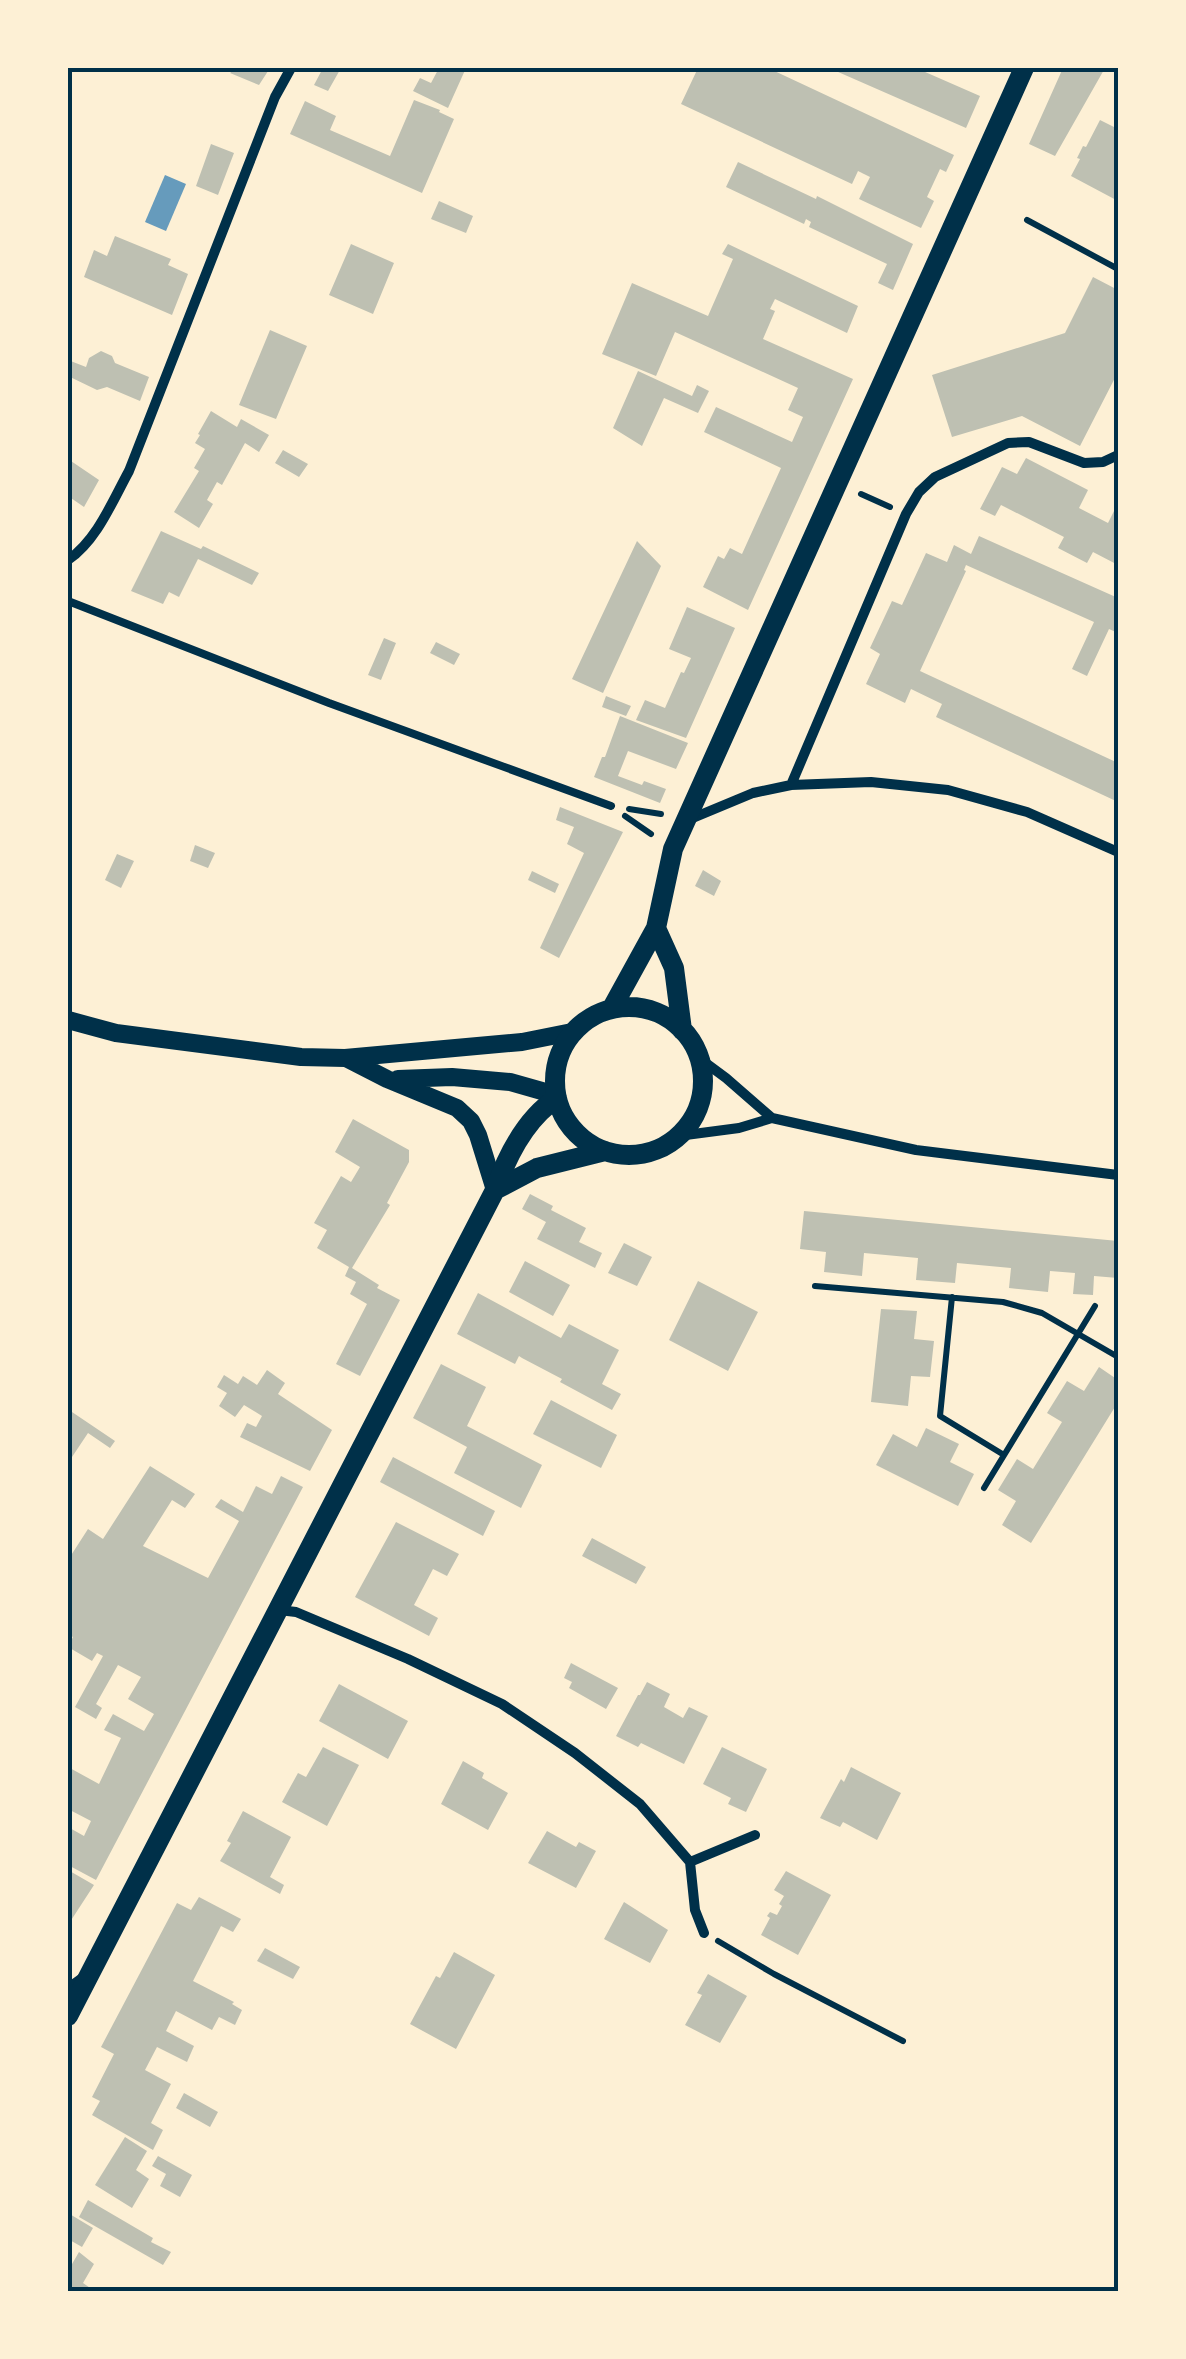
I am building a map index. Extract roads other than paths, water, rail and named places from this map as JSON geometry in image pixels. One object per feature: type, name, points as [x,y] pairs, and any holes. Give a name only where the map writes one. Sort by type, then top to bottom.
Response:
[{"type":"main road","points":[[612,1008],[656,928],[674,850],[686,820],[1024,68]]},
{"type":"main road","points":[[656,928],[674,968],[682,1030]]},
{"type":"main road","points":[[632,1006],[668,1018],[682,1030],[692,1043],[702,1072],[700,1100],[688,1126],[678,1136],[651,1152],[636,1155],[605,1151],[574,1131],[556,1096],[557,1062],[572,1032],[612,1008],[632,1006]]},
{"type":"main road","points":[[68,2016],[496,1190],[505,1163],[539,1110],[556,1096]]},
{"type":"main road","points":[[496,1190],[537,1168],[605,1151]]},
{"type":"street","points":[[68,560],[97,529],[129,472],[275,97],[290,68]]},
{"type":"street","points":[[792,786],[906,514],[919,492],[935,477],[1008,443],[1029,442],[1084,463],[1104,462],[1118,454]]},
{"type":"street","points":[[686,820],[753,793],[792,786],[872,782],[948,790],[1027,812],[1118,852]]},
{"type":"street","points":[[68,1020],[116,1033],[301,1057],[345,1058],[522,1042],[572,1032]]},
{"type":"street","points":[[345,1058],[457,1108],[471,1121],[478,1135],[496,1190]]},
{"type":"street","points":[[699,1058],[772,1118],[916,1150],[1118,1175]]},
{"type":"street","points":[[387,1079],[510,1082],[556,1096]]},
{"type":"street","points":[[678,1136],[739,1128],[772,1118]]},
{"type":"street","points":[[279,1610],[296,1612],[408,1659],[502,1704],[575,1753],[640,1804],[690,1862],[695,1910],[704,1933]]},
{"type":"street","points":[[690,1862],[755,1835]]},
{"type":"lane","points":[[68,600],[330,703],[612,806]]},
{"type":"lane","points":[[68,1987],[90,1972]]},
{"type":"water","points":[[165,175],[186,184],[166,231],[145,222]]}]
